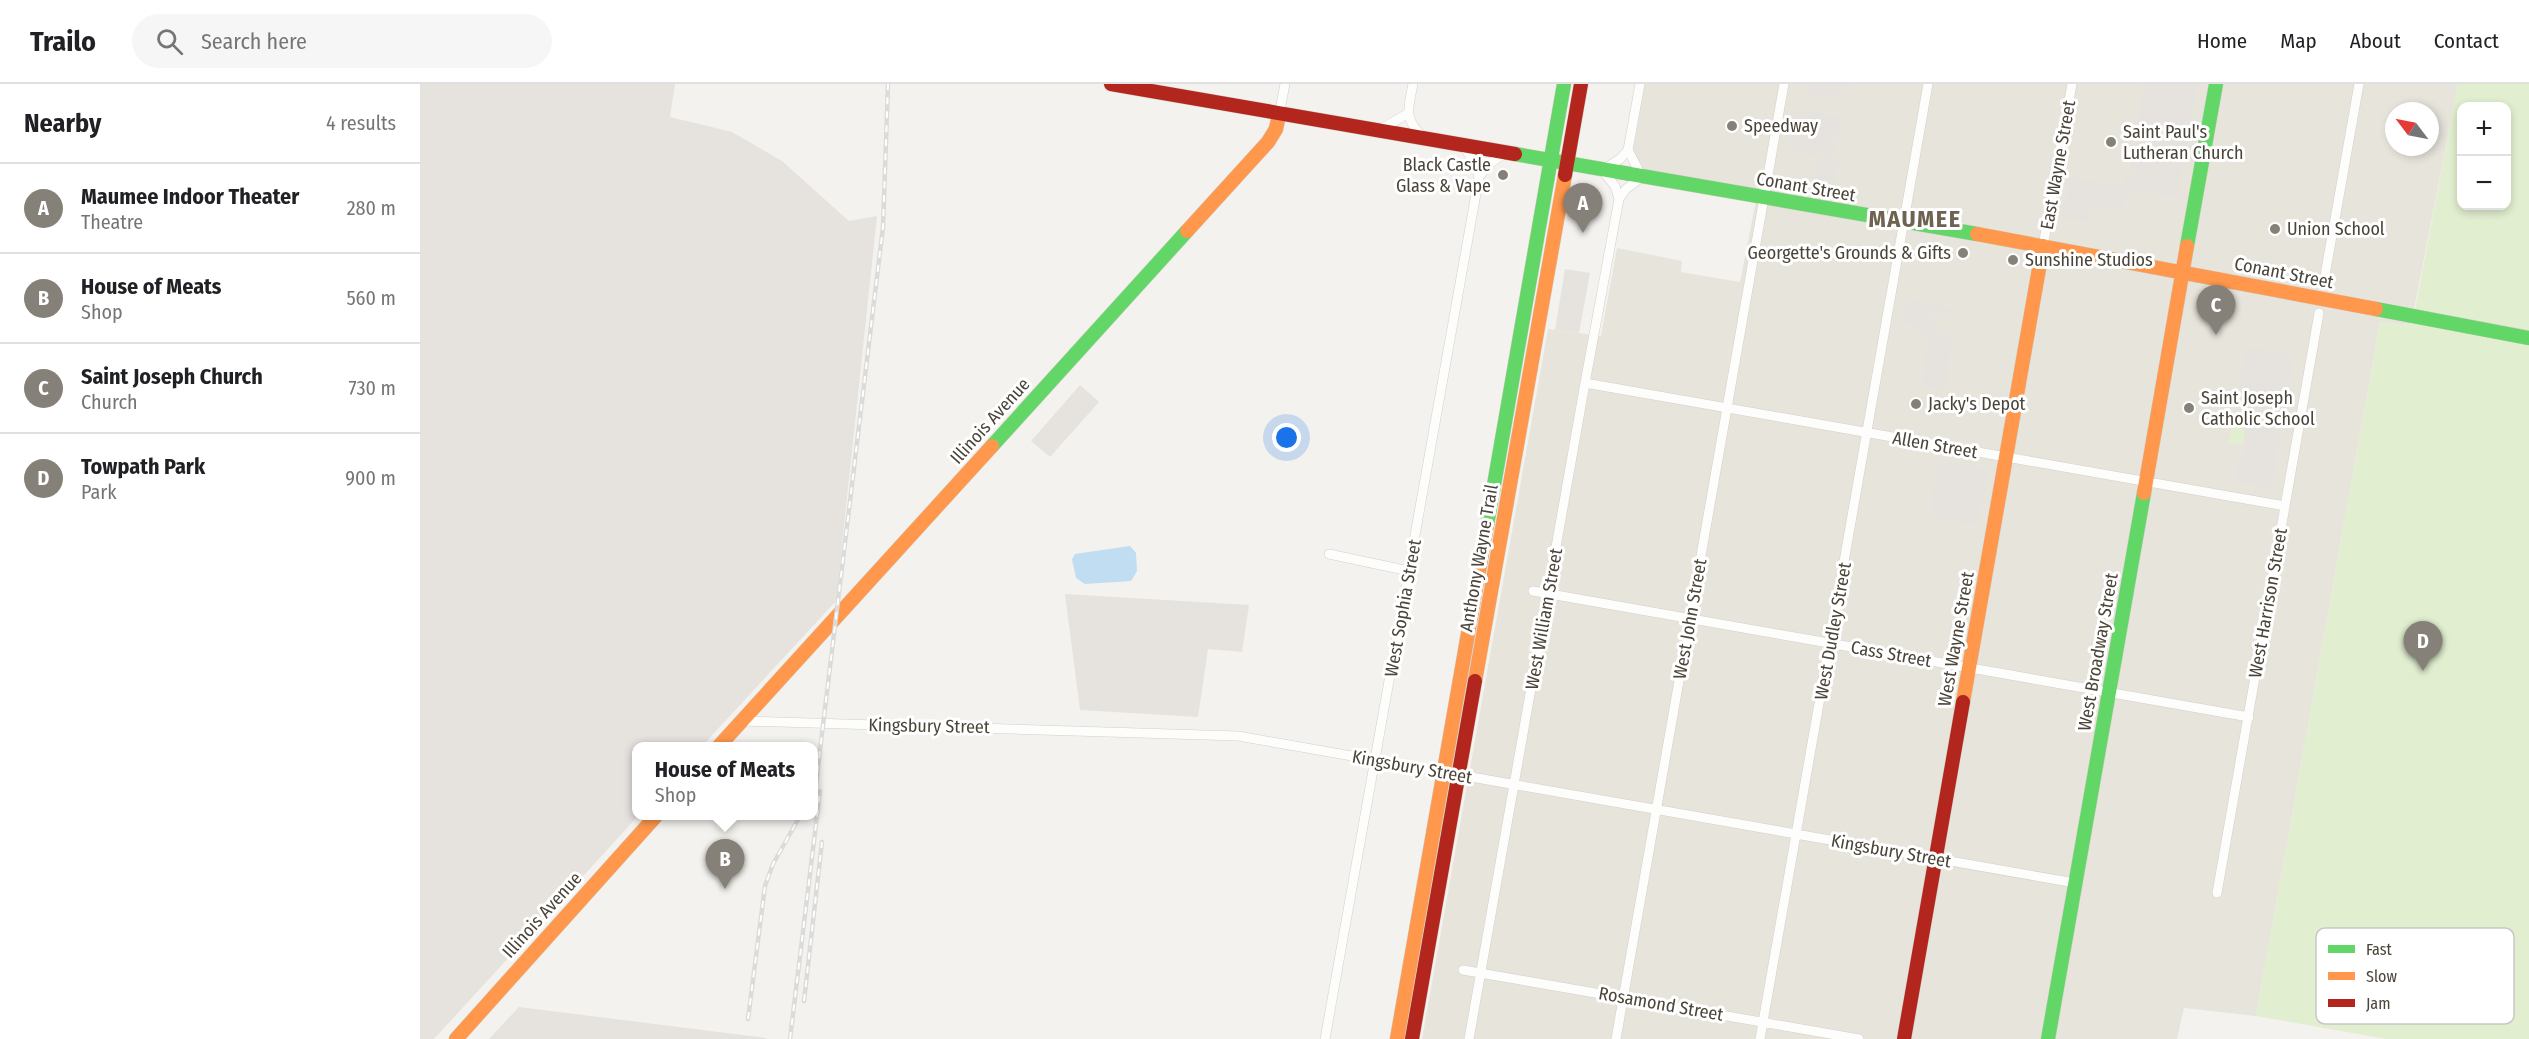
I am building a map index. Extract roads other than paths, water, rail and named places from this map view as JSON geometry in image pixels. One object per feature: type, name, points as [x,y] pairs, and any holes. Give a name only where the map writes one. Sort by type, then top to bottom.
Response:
[{"type":"main road","name":"Conant Street","points":[[1111,84],[2043,246],[2529,339]]},
{"type":"main road","name":"Anthony Wayne Trail","points":[[1396,1039],[1564,84]]},
{"type":"main road","name":"Anthony Wayne Trail","points":[[1412,1039],[1581,84]]},
{"type":"main road","name":"West Broadway Street","points":[[2048,1039],[2216,84]]},
{"type":"main road","name":"Illinois Avenue","points":[[723,742],[1268,142],[1276,129],[1280,115]]},
{"type":"main road","name":"West Wayne Street","points":[[1904,1039],[2043,246]]},
{"type":"main road","name":"Illinois Avenue","points":[[456,1039],[652,820]]},
{"type":"street","points":[[1280,115],[1285,84]]},
{"type":"street","points":[[1413,84],[1407,114],[1413,125],[1429,140]]},
{"type":"street","points":[[1619,199],[1615,186],[1602,170],[1616,162],[1628,150],[1640,84]]},
{"type":"street","name":"West John Street","points":[[1616,1039],[1784,84]]},
{"type":"street","name":"West Dudley Street","points":[[1760,1039],[1928,84]]},
{"type":"street","name":"East Wayne Street","points":[[2043,246],[2072,84]]},
{"type":"street","points":[[2324,281],[2359,85],[2348,84]]},
{"type":"street","points":[[1377,131],[1407,114]]},
{"type":"street","points":[[1463,146],[1476,164],[1479,177]]},
{"type":"street","points":[[1619,199],[1626,189],[1642,177],[1628,150]]},
{"type":"street","points":[[1479,177],[1487,167],[1505,153]]},
{"type":"street","name":"West Sophia Street","points":[[1325,1039],[1479,177]]},
{"type":"street","name":"West William Street","points":[[1469,1039],[1619,199]]},
{"type":"street","name":"West Harrison Street","points":[[2217,893],[2319,313]]},
{"type":"street","name":"Allen Street","points":[[1585,383],[2285,506]]},
{"type":"street","points":[[1329,554],[1409,571]]},
{"type":"street","name":"Cass Street","points":[[1533,591],[2249,717]]},
{"type":"street","name":"Kingsbury Street","points":[[742,721],[1238,736],[2076,883]]},
{"type":"street","name":"Rosamond Street","points":[[1463,970],[1859,1039]]},
{"type":"water","points":[[1130,546],[1136,553],[1137,571],[1131,581],[1085,584],[1076,578],[1072,559],[1075,554]]},
{"type":"railway","points":[[818,767],[883,227],[888,84]]},
{"type":"railway","points":[[818,808],[820,791]]},
{"type":"railway","points":[[748,1019],[765,886],[773,864],[798,820]]},
{"type":"railway","points":[[790,1039],[816,820]]},
{"type":"railway","points":[[804,1001],[822,842]]},
{"type":"place","name":"Speedway","points":[[1732,126]]},
{"type":"place","name":"Saint Paul's Lutheran Church","points":[[2111,142]]},
{"type":"place","name":"Black Castle Glass & Vape","points":[[1503,175]]},
{"type":"place","name":"Union School","points":[[2275,229]]},
{"type":"place","name":"Maumee Indoor Theater","points":[[1583,233]]},
{"type":"place","name":"Georgette's Grounds & Gifts","points":[[1963,253]]},
{"type":"place","name":"Sunshine Studios","points":[[2013,260]]},
{"type":"place","name":"Saint Joseph Church","points":[[2216,335]]},
{"type":"place","name":"Jacky's Depot","points":[[1916,404]]},
{"type":"place","name":"Saint Joseph Catholic School","points":[[2189,408]]},
{"type":"place","name":"Towpath Park","points":[[2423,671]]},
{"type":"place","name":"House of Meats","points":[[725,889]]},
{"type":"district","name":"MAUMEE","points":[[1915,219]]}]
